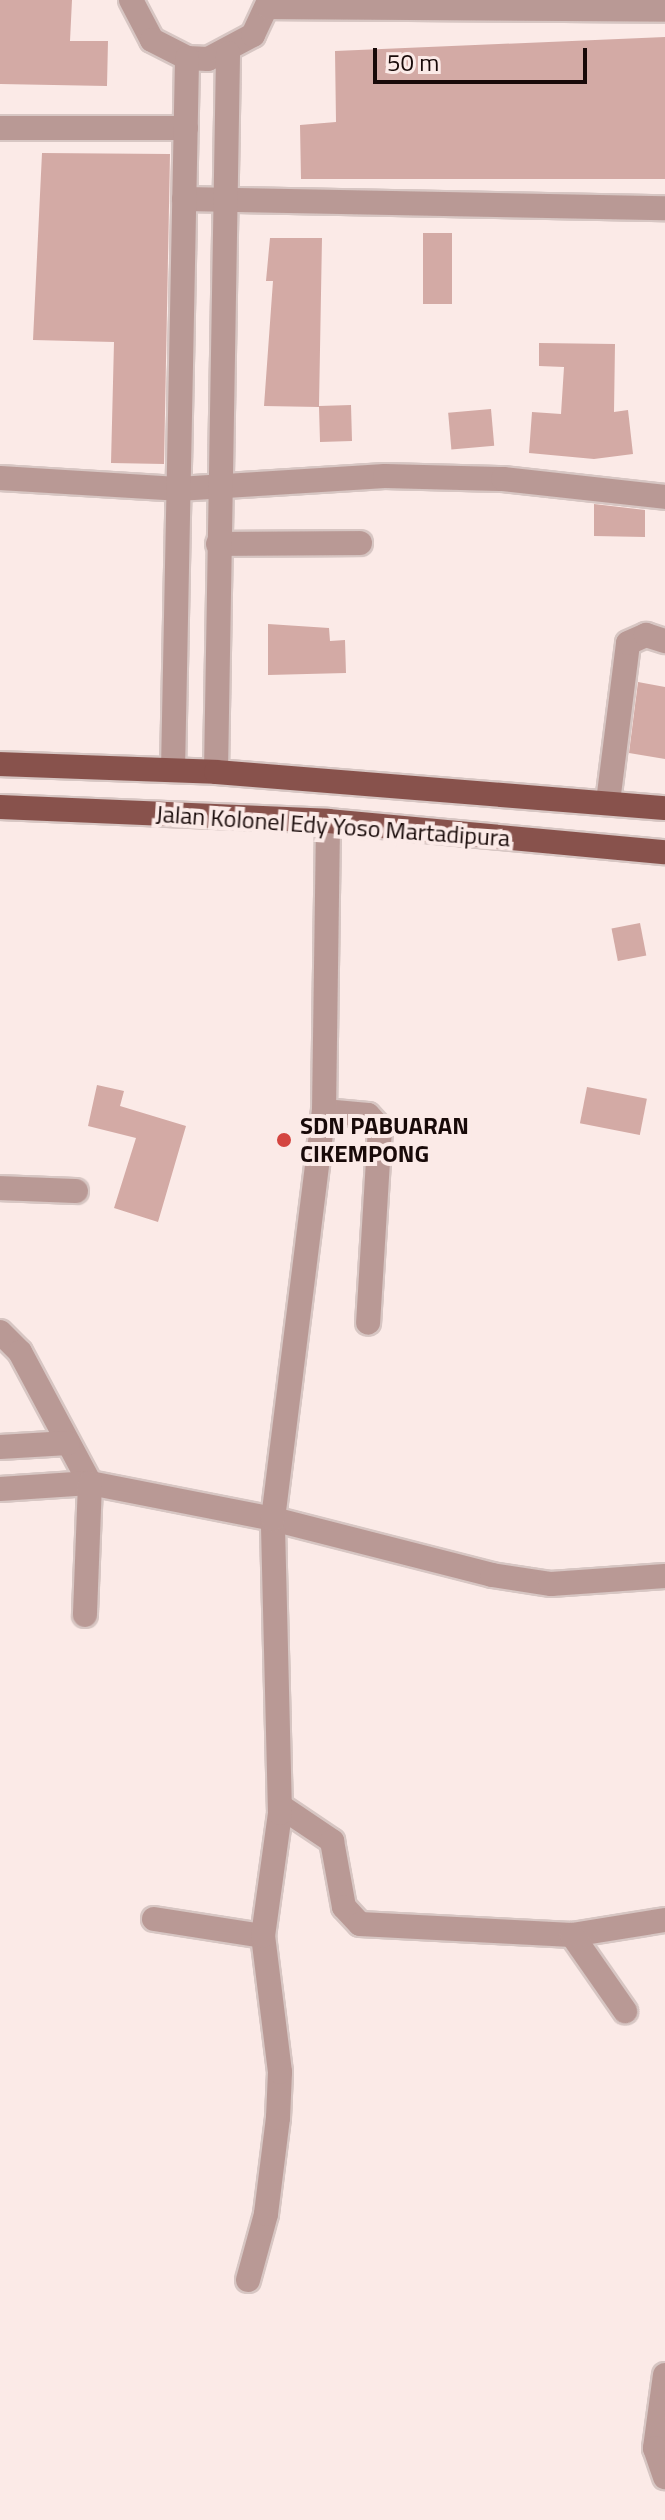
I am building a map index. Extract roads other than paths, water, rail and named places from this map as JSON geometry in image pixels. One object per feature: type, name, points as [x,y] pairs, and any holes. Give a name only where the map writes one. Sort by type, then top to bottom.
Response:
[{"type":"main road","name":"Jalan Kolonel Edy Yoso Martadipura","points":[[0,764],[216,772],[665,808]]},
{"type":"main road","points":[[173,770],[173,813]]},
{"type":"main road","points":[[216,772],[216,814]]},
{"type":"main road","name":"Jalan Kolonel Edy Yoso Martadipura","points":[[0,807],[328,821],[665,852]]},
{"type":"street","points":[[131,0],[152,40],[187,58],[228,53],[253,35],[269,3],[665,10]]},
{"type":"street","points":[[216,772],[218,488],[228,53]]},
{"type":"street","points":[[173,770],[187,58]]},
{"type":"street","points":[[0,128],[186,128]]},
{"type":"street","points":[[184,199],[665,208]]},
{"type":"street","points":[[0,478],[178,489],[385,476],[503,479],[665,497]]},
{"type":"street","points":[[218,544],[360,543]]},
{"type":"street","points":[[608,802],[628,643],[646,635],[665,641]]},
{"type":"street","points":[[248,2280],[266,2214],[280,2072],[263,1936],[280,1806],[273,1519],[324,1111],[328,821]]},
{"type":"street","points":[[324,1111],[368,1115],[380,1128],[368,1323]]},
{"type":"street","points":[[0,1188],[76,1191]]},
{"type":"street","points":[[0,1332],[20,1352],[90,1483],[85,1615]]},
{"type":"street","points":[[0,1447],[68,1443]]},
{"type":"street","points":[[0,1489],[90,1483],[273,1519],[492,1575],[551,1584],[665,1576]]},
{"type":"street","points":[[280,1806],[332,1841],[344,1907],[360,1924],[572,1935],[665,1920]]},
{"type":"street","points":[[154,1919],[263,1936]]},
{"type":"street","points":[[572,1935],[625,2011]]},
{"type":"street","points":[[665,2375],[655,2448],[665,2477]]},
{"type":"place","name":"SDN PABUARAN CIKEMPONG","points":[[284,1140]]}]
